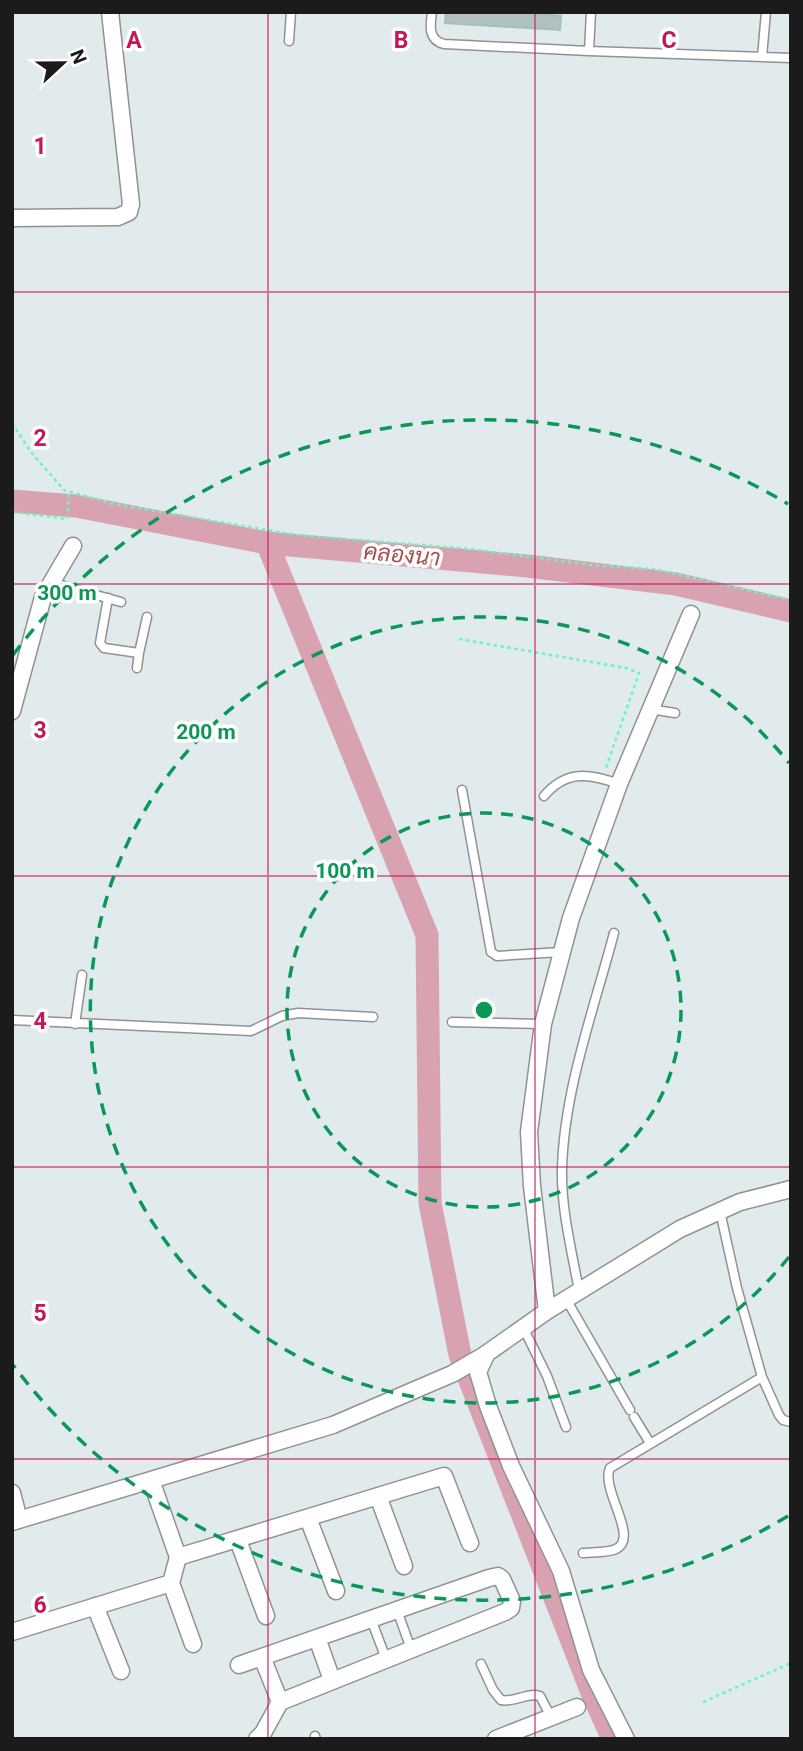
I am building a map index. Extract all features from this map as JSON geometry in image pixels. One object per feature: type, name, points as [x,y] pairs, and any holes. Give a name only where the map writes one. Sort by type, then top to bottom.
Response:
[{"type":"street","points":[[12,218],[118,218],[129,212],[131,204],[110,12]]},
{"type":"street","points":[[12,711],[34,625],[50,582],[73,546]]},
{"type":"street","points":[[547,1311],[532,1186],[529,1132],[543,1024],[571,918],[619,784],[691,614]]},
{"type":"street","points":[[12,1493],[16,1521],[333,1425],[453,1374],[572,1295],[680,1229],[740,1202],[791,1189]]},
{"type":"street","points":[[485,1354],[478,1372],[488,1406],[524,1497],[538,1517],[561,1571],[591,1670],[626,1739]]},
{"type":"street","points":[[178,1557],[444,1476],[470,1544]]},
{"type":"street","points":[[151,1480],[178,1557],[171,1583],[193,1644]]},
{"type":"street","points":[[378,1496],[404,1566]]},
{"type":"street","points":[[308,1518],[336,1591]]},
{"type":"street","points":[[238,1540],[266,1616]]},
{"type":"street","points":[[239,1665],[489,1578],[498,1576],[505,1582],[512,1601],[511,1608],[505,1612],[280,1702],[263,1734],[257,1739]]},
{"type":"street","points":[[12,1632],[171,1583]]},
{"type":"street","points":[[95,1606],[121,1671]]},
{"type":"street","points":[[317,1638],[332,1680]]},
{"type":"street","points":[[262,1657],[280,1702]]},
{"type":"street","points":[[496,1739],[577,1707]]},
{"type":"lane","points":[[289,41],[291,12]]},
{"type":"lane","points":[[432,12],[431,32],[438,42],[444,44],[791,58]]},
{"type":"lane","points":[[589,51],[592,12]]},
{"type":"lane","points":[[762,57],[766,12]]},
{"type":"lane","points":[[50,582],[121,603]]},
{"type":"lane","points":[[108,598],[101,646],[104,649],[139,653]]},
{"type":"lane","points":[[137,668],[147,617]]},
{"type":"lane","points":[[650,709],[675,713]]},
{"type":"lane","points":[[544,796],[553,785],[573,776],[594,775],[619,784]]},
{"type":"lane","points":[[462,789],[491,952],[497,956],[561,952]]},
{"type":"lane","points":[[614,933],[569,1103],[562,1170],[572,1295],[632,1414],[650,1443]]},
{"type":"lane","points":[[75,1024],[82,975]]},
{"type":"lane","points":[[12,1020],[251,1031],[282,1016],[298,1013],[373,1017]]},
{"type":"lane","points":[[452,1022],[543,1024]]},
{"type":"lane","points":[[720,1211],[737,1288],[762,1377],[779,1415],[783,1420],[791,1422]]},
{"type":"lane","points":[[523,1327],[547,1376],[566,1427]]},
{"type":"lane","points":[[583,1553],[615,1549],[621,1545],[625,1534],[608,1488],[606,1475],[610,1468],[619,1460],[762,1377]]},
{"type":"lane","points":[[397,1610],[411,1649]]},
{"type":"lane","points":[[371,1619],[386,1659]]},
{"type":"lane","points":[[481,1664],[501,1700],[508,1701],[532,1694],[540,1696],[551,1717]]},
{"type":"path","points":[[12,423],[30,451],[64,491],[69,493],[154,511],[297,535],[471,549],[591,565],[654,569],[791,600]]},
{"type":"path","points":[[12,512],[67,519],[69,493]]},
{"type":"path","points":[[458,639],[626,668],[639,673],[602,778]]},
{"type":"path","points":[[703,1702],[791,1662]]},
{"type":"building","points":[[446,12],[542,12],[540,14],[561,16],[560,30],[445,23]]},
{"type":"waterway","name":"คลองนา","points":[[12,501],[76,506],[267,543],[527,566],[676,584],[791,611]]},
{"type":"waterway","points":[[267,543],[427,935],[430,1203],[460,1355],[593,1695],[613,1739]]}]
